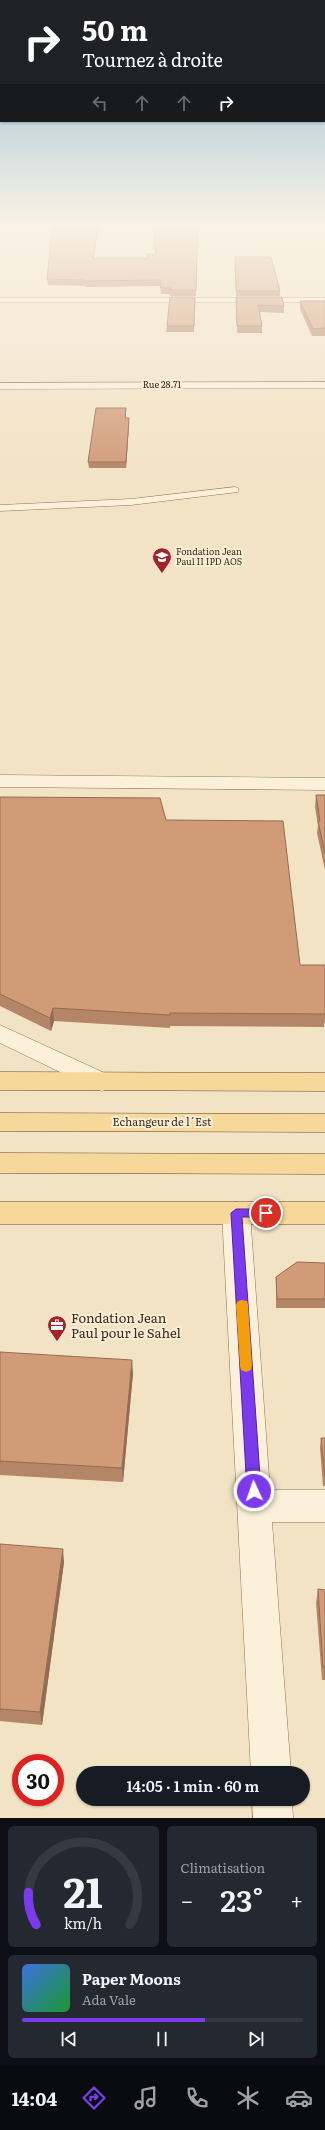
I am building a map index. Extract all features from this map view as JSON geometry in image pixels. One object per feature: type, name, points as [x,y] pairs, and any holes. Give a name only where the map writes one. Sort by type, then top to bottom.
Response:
[{"type":"main road","points":[[0,1081],[325,1082]]},
{"type":"main road","name":"Echangeur de l´Est","points":[[0,1122],[325,1123]]},
{"type":"main road","points":[[0,1163],[325,1164]]},
{"type":"main road","points":[[0,1213],[325,1213]]},
{"type":"street","name":"Rue 28.71","points":[[0,386],[325,385]]},
{"type":"street","points":[[0,782],[325,784]]},
{"type":"street","points":[[0,1033],[102,1082]]},
{"type":"street","points":[[236,1213],[271,1766]]},
{"type":"street","points":[[255,1506],[325,1506]]},
{"type":"street","points":[[272,1806],[273,1818]]},
{"type":"lane","points":[[0,508],[131,502],[235,490]]},
{"type":"building","points":[[169,309],[195,309],[194,326],[167,326]]},
{"type":"building","points":[[236,309],[259,309],[262,326],[237,326]]},
{"type":"building","points":[[304,309],[325,309],[325,328],[313,329]]},
{"type":"building","points":[[96,408],[126,408],[125,418],[129,418],[126,462],[88,462]]},
{"type":"building","points":[[316,795],[325,795],[325,853],[318,821],[320,821]]},
{"type":"building","points":[[0,797],[160,798],[166,820],[283,821],[300,965],[325,965],[325,1014],[170,1013],[170,1015],[53,1008],[50,1018],[0,994]]},
{"type":"building","points":[[297,1262],[325,1263],[325,1299],[277,1299],[276,1277]]},
{"type":"building","points":[[0,1352],[132,1360],[122,1468],[0,1461]]},
{"type":"building","points":[[321,1438],[325,1438],[325,1477]]},
{"type":"building","points":[[0,1544],[63,1549],[40,1712],[0,1709]]},
{"type":"building","points":[[318,1589],[325,1590],[325,1667],[323,1667]]},
{"type":"slow traffic","points":[[242,1305],[246,1366]]},
{"type":"place","name":"Fondation Jean Paul II IPD AOS","points":[[162,574]]},
{"type":"place","name":"Fondation Jean Paul pour le Sahel","points":[[57,1342]]},
{"type":"route","points":[[254,1491],[236,1213],[266,1213]]}]
